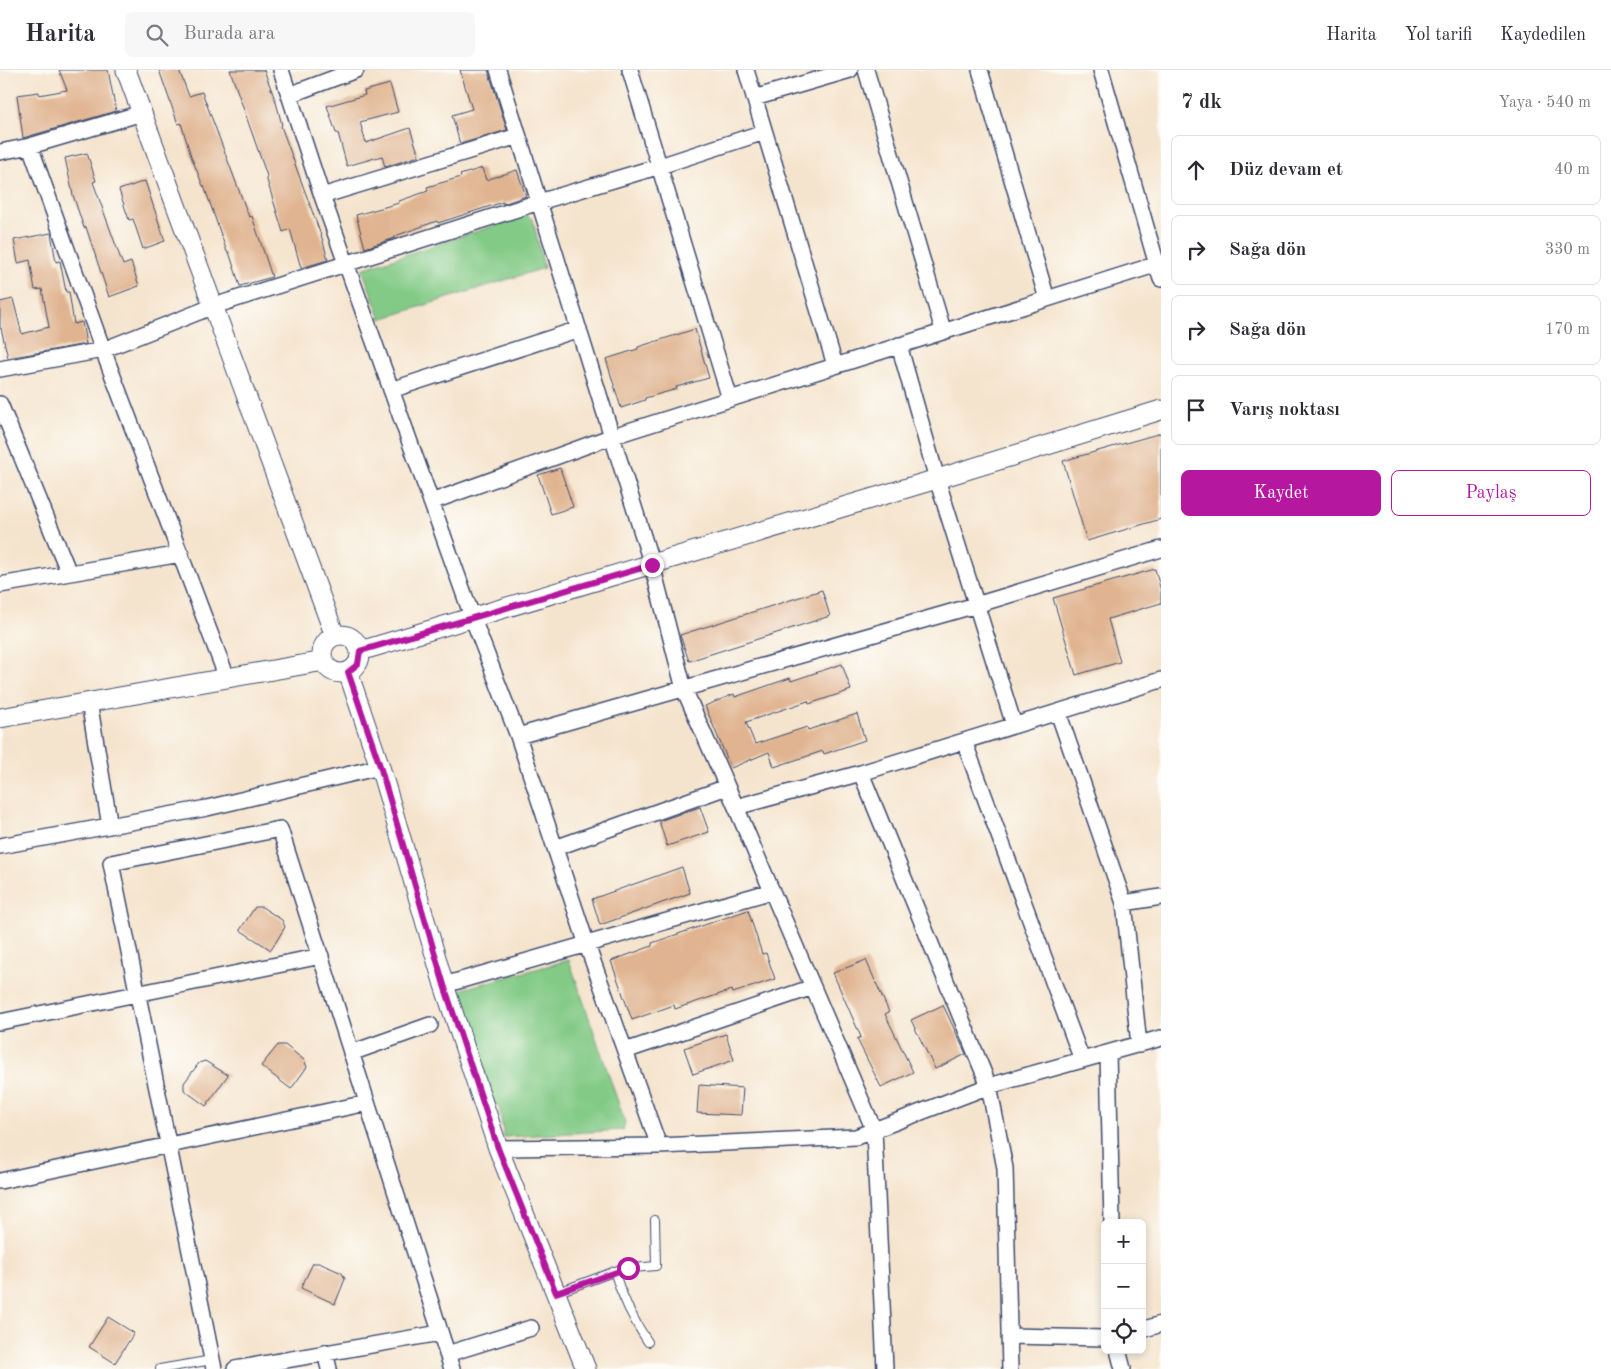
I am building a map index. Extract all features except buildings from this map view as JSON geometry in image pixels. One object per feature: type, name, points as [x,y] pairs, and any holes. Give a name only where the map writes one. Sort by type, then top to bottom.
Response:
[{"type":"street","points":[[126,70],[335,636]]},
{"type":"street","points":[[281,70],[322,196],[473,619],[518,736],[587,945],[659,1146]]},
{"type":"street","points":[[290,96],[356,70]]},
{"type":"street","points":[[498,70],[652,565],[684,689],[874,1130],[885,1369]]},
{"type":"street","points":[[630,70],[730,399]]},
{"type":"street","points":[[746,70],[835,366]]},
{"type":"street","points":[[754,98],[850,70]]},
{"type":"street","points":[[866,70],[943,330]]},
{"type":"street","points":[[980,70],[1047,299]]},
{"type":"street","points":[[1101,70],[1159,263],[1161,279]]},
{"type":"street","points":[[0,152],[30,146],[142,113]]},
{"type":"street","points":[[0,369],[103,350],[214,306],[764,132]]},
{"type":"street","points":[[322,196],[518,136]]},
{"type":"street","points":[[30,146],[103,350],[227,678]]},
{"type":"street","points":[[431,502],[612,436],[1159,263]]},
{"type":"street","points":[[391,390],[579,329]]},
{"type":"street","points":[[899,345],[937,480],[1014,725]]},
{"type":"street","points":[[0,404],[69,573]]},
{"type":"street","points":[[360,651],[937,480],[1161,410]]},
{"type":"street","points":[[518,736],[976,605],[1161,549]]},
{"type":"street","points":[[0,585],[181,554]]},
{"type":"street","points":[[335,636],[351,638],[359,646],[360,651],[358,664],[348,672],[331,670],[324,661],[323,649],[335,636]]},
{"type":"street","points":[[0,718],[324,661]]},
{"type":"street","points":[[348,672],[380,766],[444,985],[498,1148],[586,1369]]},
{"type":"street","points":[[736,806],[861,773],[1161,680]]},
{"type":"street","points":[[88,702],[110,826]]},
{"type":"street","points":[[1058,712],[1124,904],[1140,1045]]},
{"type":"street","points":[[964,740],[1082,1060]]},
{"type":"street","points":[[0,846],[207,808],[380,766]]},
{"type":"street","points":[[861,773],[989,1086],[1004,1168],[1010,1369]]},
{"type":"street","points":[[555,848],[727,787]]},
{"type":"street","points":[[213,1364],[112,863],[280,829],[452,1369]]},
{"type":"street","points":[[444,985],[772,891]]},
{"type":"street","points":[[1124,904],[1161,897]]},
{"type":"street","points":[[0,1022],[321,956]]},
{"type":"street","points":[[625,1051],[813,987]]},
{"type":"street","points":[[351,1053],[430,1025]]},
{"type":"street","points":[[498,1148],[659,1146],[856,1137],[989,1086],[1161,1038]]},
{"type":"street","points":[[1108,1053],[1112,1219]]},
{"type":"street","points":[[0,1181],[367,1103]]},
{"type":"street","points":[[1146,1329],[1161,1324]]},
{"type":"street","points":[[447,1354],[531,1328]]},
{"type":"street","points":[[235,1369],[440,1333]]},
{"type":"street","points":[[1009,1336],[1101,1338]]},
{"type":"street","points":[[325,1352],[329,1369]]},
{"type":"street","points":[[1119,1354],[1123,1369]]},
{"type":"lane","points":[[556,1293],[614,1271],[656,1266],[655,1220]]},
{"type":"lane","points":[[614,1271],[631,1315],[648,1342]]},
{"type":"lane","points":[[160,1369],[213,1364]]},
{"type":"green space","points":[[527,215],[533,220],[544,268],[381,319],[362,269]]},
{"type":"green space","points":[[569,960],[625,1122],[623,1130],[504,1137],[499,1106],[489,1102],[455,991]]},
{"type":"route","points":[[628,1268],[614,1271],[556,1293],[498,1148],[444,985],[380,766],[348,672],[358,664],[360,651],[652,565]]}]
